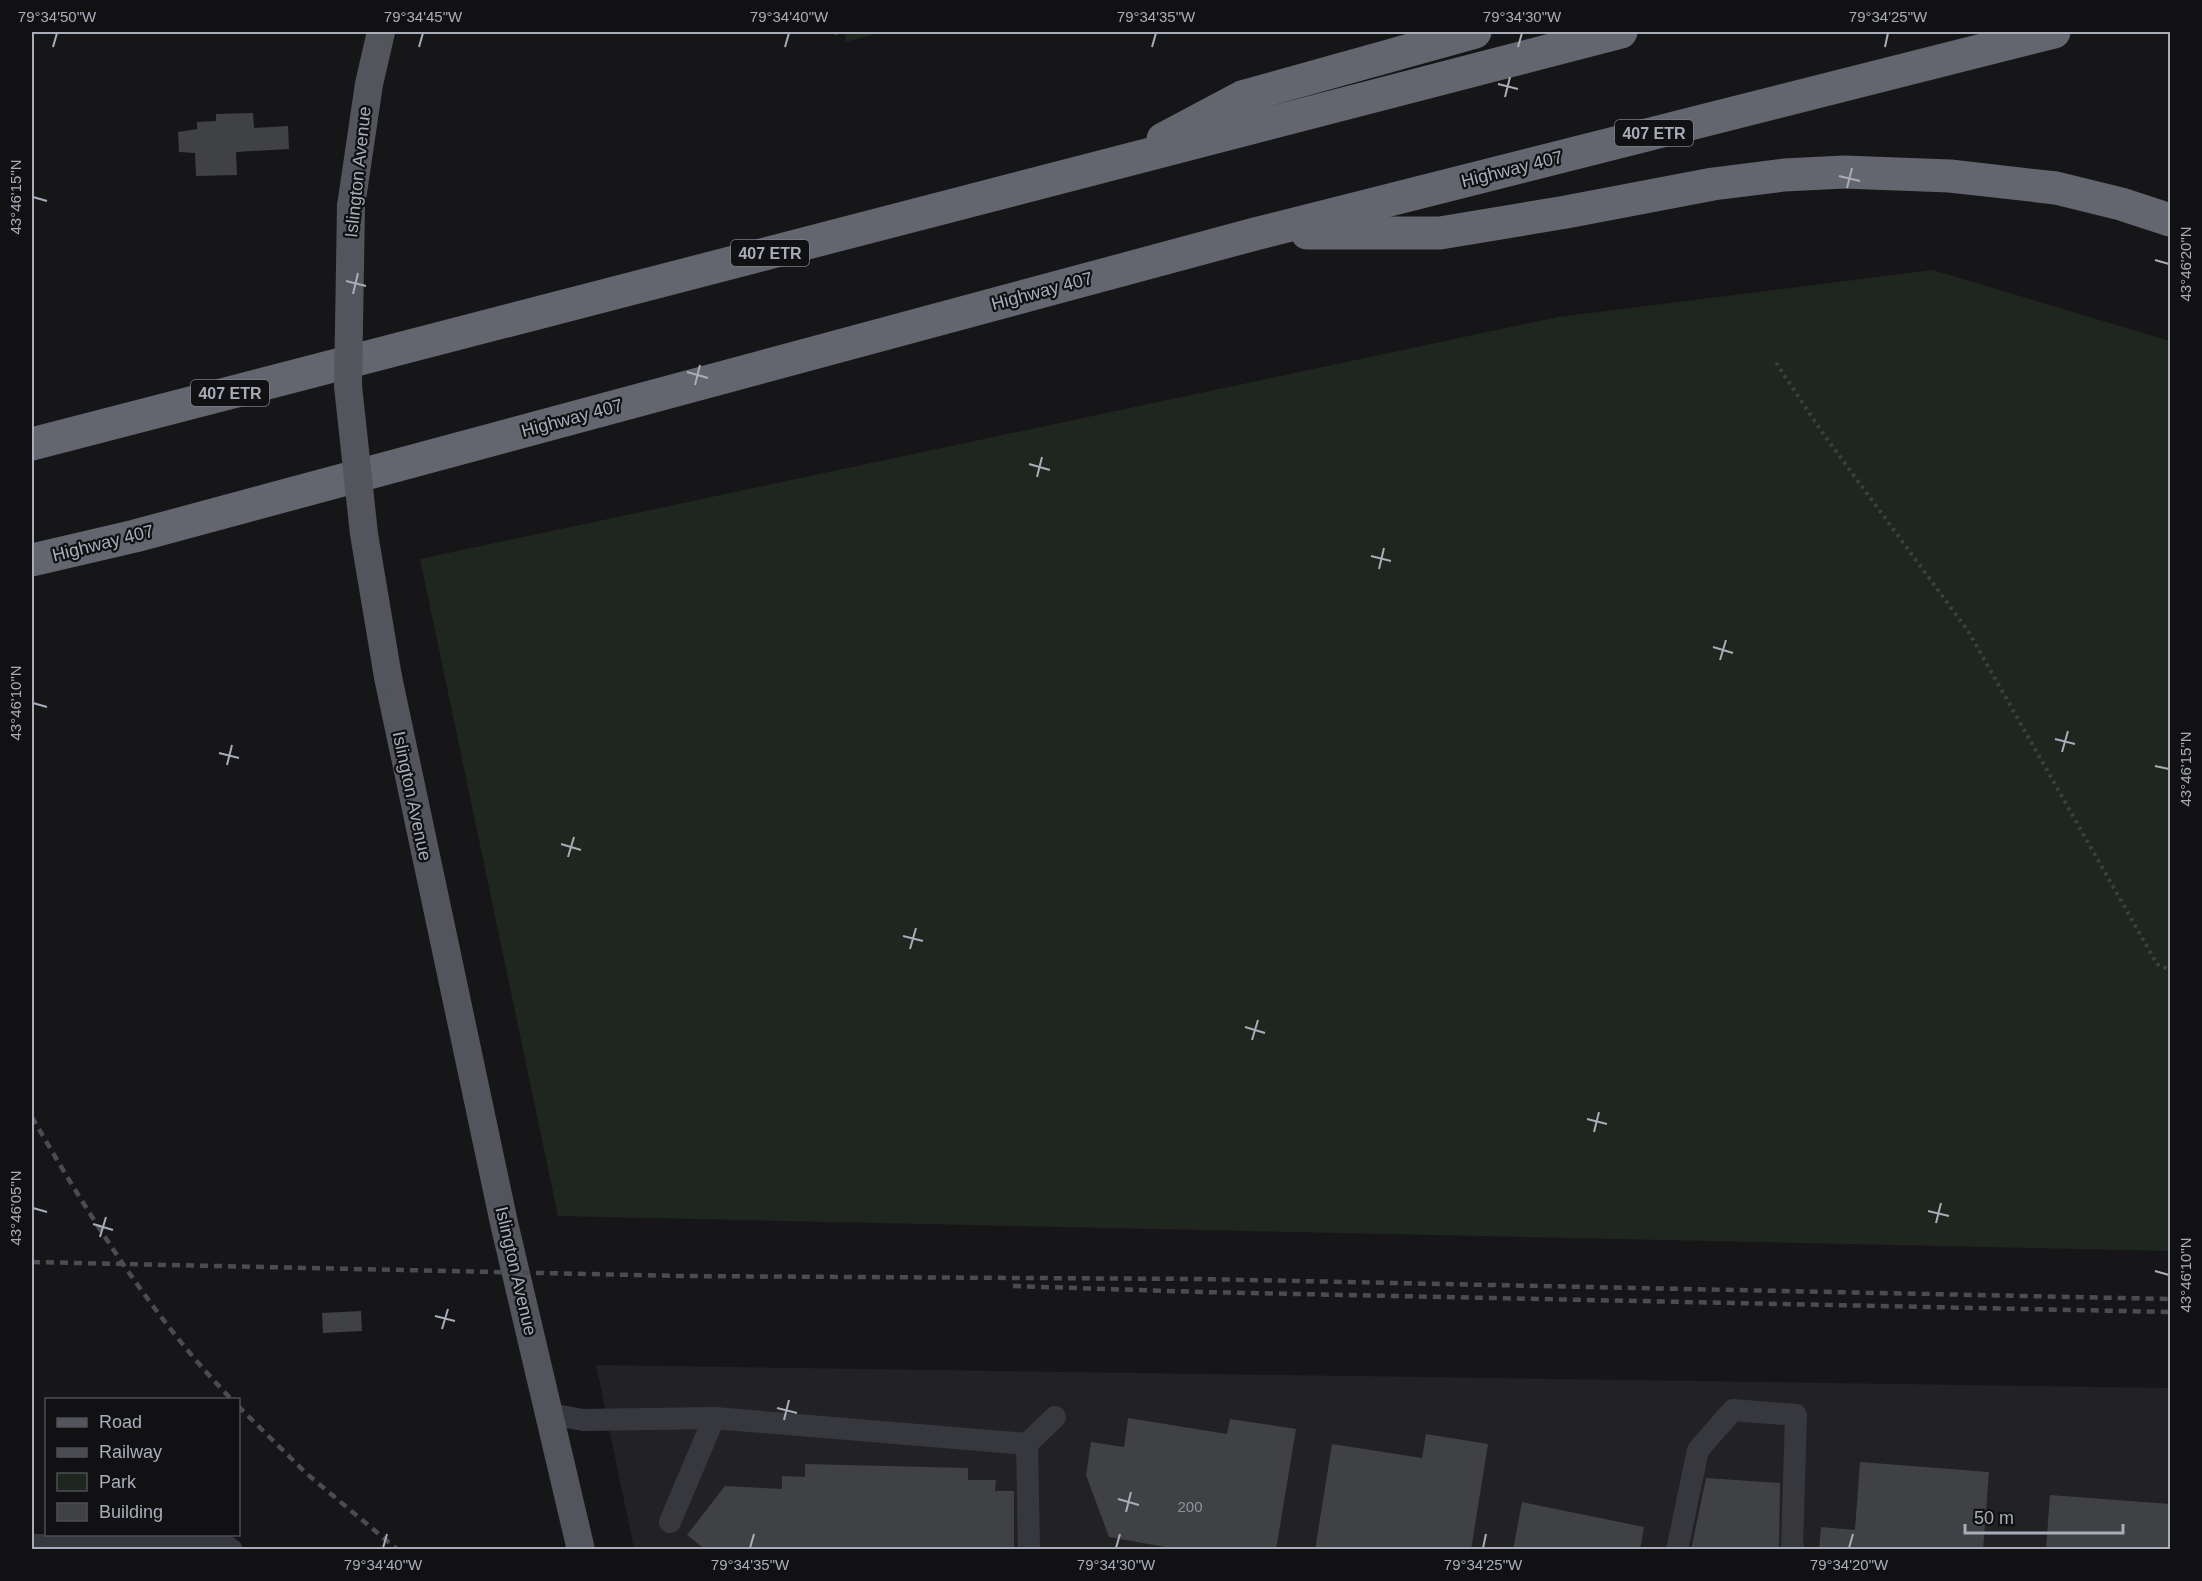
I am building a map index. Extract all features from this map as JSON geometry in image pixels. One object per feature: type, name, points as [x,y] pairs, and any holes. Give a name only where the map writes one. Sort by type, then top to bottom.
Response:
[{"type":"highway","points":[[1112,165],[1242,97],[1474,32]]},
{"type":"highway","name":"407 ETR","points":[[32,444],[1621,32]]},
{"type":"highway","name":"Highway 407","points":[[32,560],[135,536],[1255,234],[2054,32]]},
{"type":"highway","points":[[1255,234],[1440,233],[1713,184],[1784,175],[1844,172],[1950,176],[2055,188],[2121,204],[2170,220]]},
{"type":"main road","name":"Islington Avenue","points":[[381,32],[369,84],[351,206],[348,386],[364,534],[388,677],[501,1211],[581,1550]]},
{"type":"lane","points":[[1677,1550],[1698,1450],[1733,1410],[1796,1415],[1792,1547],[1794,1550]]},
{"type":"lane","points":[[550,1414],[583,1420],[714,1418],[1027,1444]]},
{"type":"lane","points":[[1029,1550],[1027,1444],[1055,1417]]},
{"type":"lane","points":[[670,1522],[714,1418]]},
{"type":"lane","points":[[33,1547],[181,1547],[224,1544],[232,1550]]},
{"type":"path","points":[[835,33],[846,32]]},
{"type":"path","points":[[1776,363],[1824,435],[1968,631],[2157,964],[2170,970]]},
{"type":"shaded area","points":[[596,1365],[2170,1388],[2170,1549],[634,1549]]},
{"type":"green space","points":[[846,32],[884,32],[845,42]]},
{"type":"green space","points":[[1933,270],[2170,341],[2170,1251],[558,1216],[420,559],[1558,317]]},
{"type":"building","points":[[253,113],[254,128],[288,126],[289,149],[236,152],[237,175],[196,176],[195,153],[179,152],[178,132],[197,129],[197,122],[216,121],[216,114]]},
{"type":"building","points":[[361,1311],[362,1331],[323,1333],[322,1313]]},
{"type":"building","points":[[1128,1418],[1227,1434],[1230,1419],[1296,1429],[1276,1550],[1182,1550],[1109,1537],[1086,1475],[1091,1442],[1124,1447]]},
{"type":"building","points":[[1426,1434],[1488,1444],[1471,1550],[1315,1550],[1332,1444],[1422,1458]]},
{"type":"building","points":[[1860,1462],[1989,1472],[1983,1550],[1819,1550],[1821,1527],[1855,1530]]},
{"type":"building","points":[[805,1464],[968,1468],[968,1480],[996,1480],[995,1491],[1014,1491],[1014,1550],[706,1550],[687,1535],[725,1486],[782,1489],[782,1476],[805,1477]]},
{"type":"building","points":[[1706,1478],[1780,1483],[1779,1550],[1691,1550]]},
{"type":"building","points":[[2050,1495],[2170,1504],[2170,1550],[2046,1550]]},
{"type":"building","points":[[1522,1502],[1644,1527],[1640,1550],[1513,1550]]},
{"type":"railway","points":[[32,1117],[123,1264],[175,1335],[230,1398]]},
{"type":"railway","points":[[32,1262],[680,1276],[1201,1279],[2170,1299]]},
{"type":"railway","points":[[1013,1286],[2170,1312]]},
{"type":"railway","points":[[240,1408],[307,1474],[398,1550]]}]
